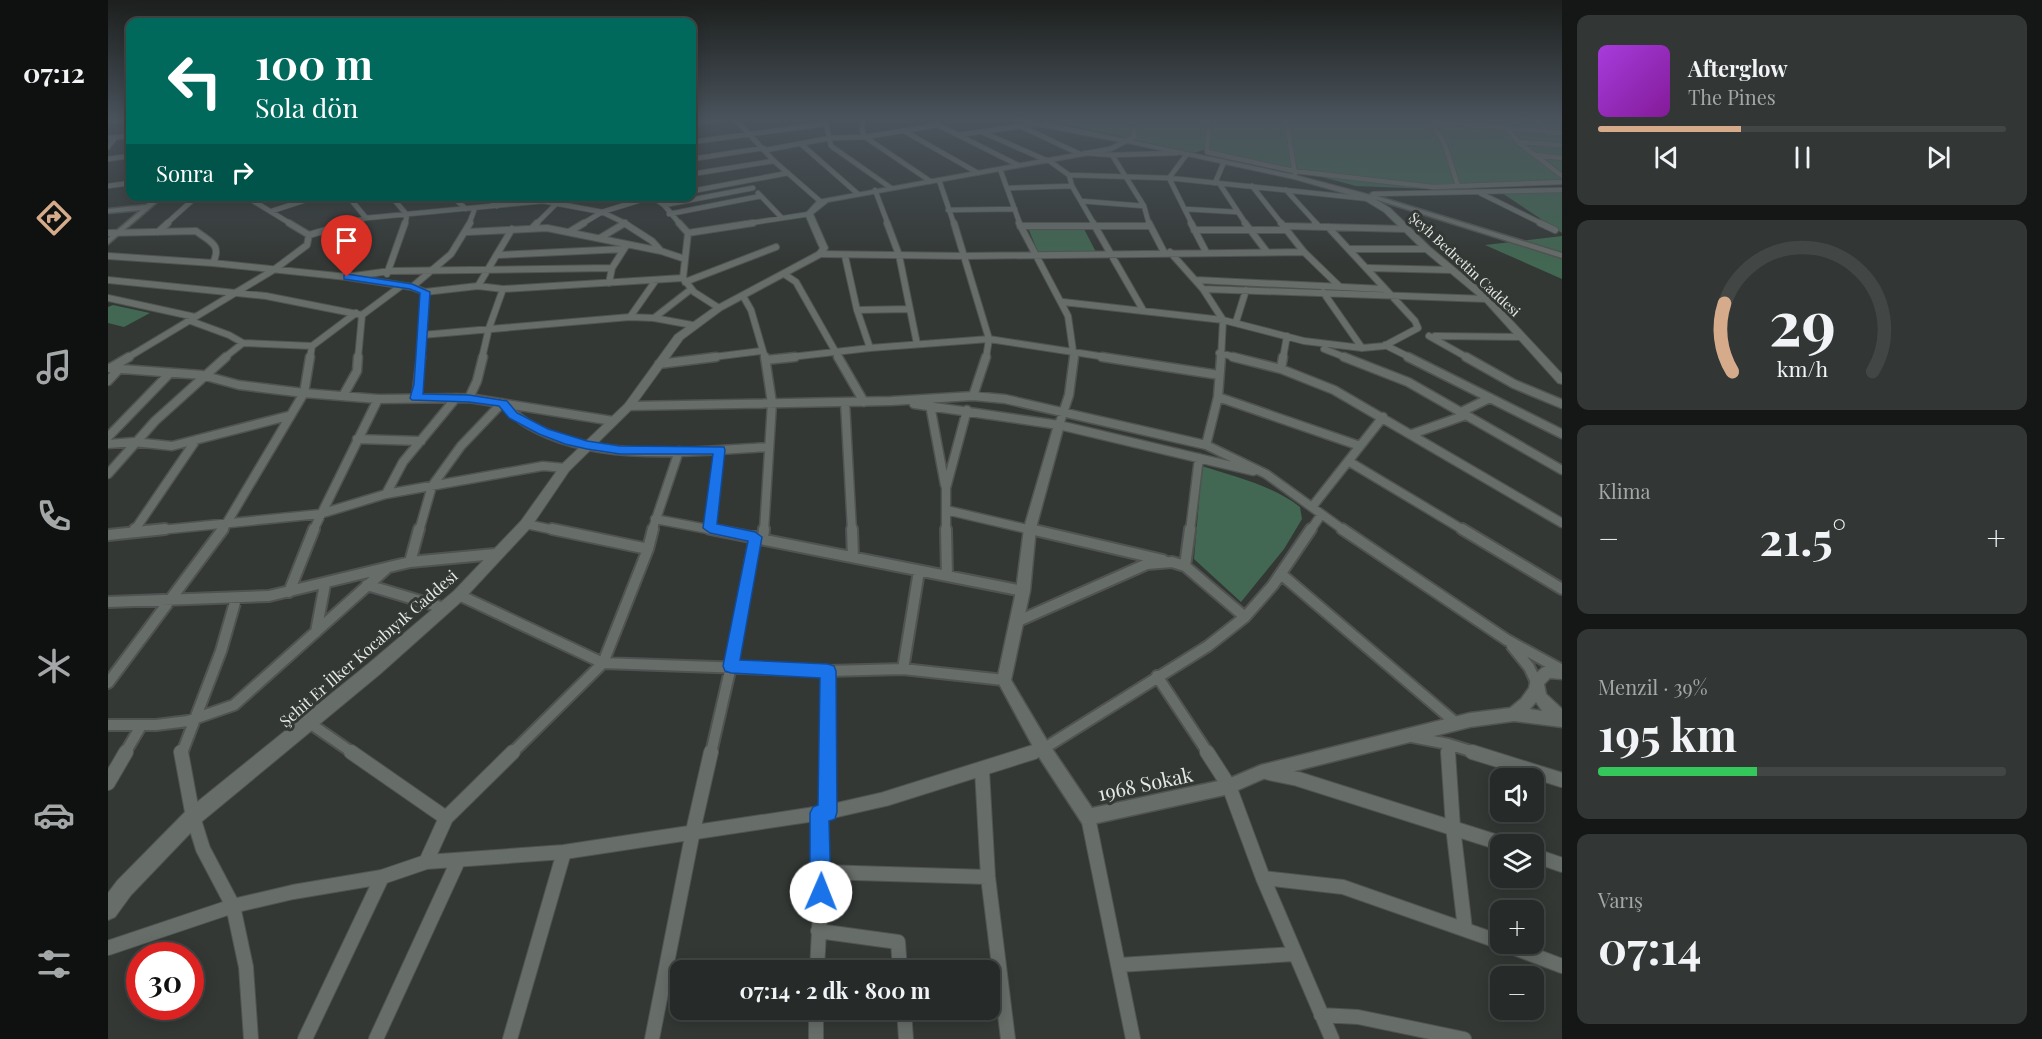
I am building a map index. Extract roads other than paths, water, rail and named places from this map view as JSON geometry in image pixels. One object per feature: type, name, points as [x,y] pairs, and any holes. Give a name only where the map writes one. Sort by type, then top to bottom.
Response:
[{"type":"main road","points":[[820,254],[824,248],[822,239],[812,224],[809,214],[821,202],[875,190],[1007,167]]},
{"type":"main road","name":"Şeyh Bedrettin Caddesi","points":[[1256,167],[1295,174],[1366,195],[1387,210],[1427,249],[1487,299],[1562,381]]},
{"type":"main road","name":"Şehit Er İlker Kocabıyık Caddesi","points":[[108,910],[124,888],[193,817],[459,595],[495,554],[526,524],[565,468],[629,406],[679,337],[692,325],[820,254]]},
{"type":"street","points":[[696,173],[730,167]]},
{"type":"street","points":[[782,167],[821,202]]},
{"type":"street","points":[[828,167],[858,194]]},
{"type":"street","points":[[862,167],[891,188]]},
{"type":"street","points":[[915,167],[935,180],[965,256],[989,339],[985,362],[973,396]]},
{"type":"street","points":[[968,167],[978,173]]},
{"type":"street","points":[[1058,167],[1069,175],[1169,178],[1286,190],[1366,195],[1480,193],[1506,189],[1562,190]]},
{"type":"street","points":[[1121,167],[1144,206],[1150,226],[1167,252],[1196,280],[1223,320],[1218,397],[1206,445]]},
{"type":"street","points":[[1169,178],[1175,167]]},
{"type":"street","points":[[1217,183],[1222,167]]},
{"type":"street","points":[[1268,167],[1295,174],[1433,187],[1562,182]]},
{"type":"street","points":[[1294,167],[1295,174]]},
{"type":"street","points":[[1452,167],[1458,186]]},
{"type":"street","points":[[1549,167],[1562,177]]},
{"type":"street","points":[[459,595],[603,663],[828,671],[903,669],[1004,680],[1023,591],[1030,528],[1062,418],[1072,374],[1074,351],[1073,333],[1063,302],[1034,255],[1020,226],[1010,188],[1000,169]]},
{"type":"street","points":[[696,189],[748,182],[788,173]]},
{"type":"street","points":[[1069,175],[1072,186],[1143,310]]},
{"type":"street","points":[[1169,178],[1206,252]]},
{"type":"street","points":[[748,182],[781,217]]},
{"type":"street","points":[[1217,183],[1267,252]]},
{"type":"street","points":[[108,186],[126,184]]},
{"type":"street","points":[[108,194],[116,185]]},
{"type":"street","points":[[1010,188],[1072,186]]},
{"type":"street","points":[[1252,186],[1304,252],[1339,285],[1344,293]]},
{"type":"street","points":[[696,199],[753,188]]},
{"type":"street","points":[[875,190],[898,255],[917,344]]},
{"type":"street","points":[[1286,190],[1319,227]]},
{"type":"street","points":[[1480,193],[1556,230]]},
{"type":"street","points":[[1366,195],[1562,250]]},
{"type":"street","points":[[1366,195],[1562,256]]},
{"type":"street","points":[[669,213],[761,196]]},
{"type":"street","points":[[108,242],[156,201]]},
{"type":"street","points":[[158,232],[192,201]]},
{"type":"street","points":[[254,201],[309,235],[366,218],[528,201]]},
{"type":"street","points":[[272,211],[296,201]]},
{"type":"street","points":[[352,201],[366,218]]},
{"type":"street","points":[[395,201],[407,215]]},
{"type":"street","points":[[458,201],[466,208]]},
{"type":"street","points":[[492,201],[497,206]]},
{"type":"street","points":[[533,227],[556,201]]},
{"type":"street","points":[[561,201],[602,212],[625,223],[652,241],[661,251]]},
{"type":"street","points":[[569,232],[602,212],[639,201]]},
{"type":"street","points":[[658,201],[688,233]]},
{"type":"street","points":[[664,205],[685,201]]},
{"type":"street","points":[[1082,201],[1144,206]]},
{"type":"street","points":[[108,211],[149,207]]},
{"type":"street","points":[[412,287],[454,252],[468,232],[475,208]]},
{"type":"street","points":[[948,210],[1015,209]]},
{"type":"street","points":[[1185,209],[1237,212]]},
{"type":"street","points":[[688,233],[809,214]]},
{"type":"street","points":[[381,281],[390,271],[407,215]]},
{"type":"street","points":[[347,277],[358,221]]},
{"type":"street","points":[[600,238],[625,223]]},
{"type":"street","points":[[1020,226],[1093,224],[1150,226]]},
{"type":"street","points":[[468,232],[533,227],[600,238],[626,247]]},
{"type":"street","points":[[1194,230],[1319,227],[1406,230]]},
{"type":"street","points":[[1328,227],[1368,268],[1390,296],[1415,321],[1418,328],[1514,384],[1562,404]]},
{"type":"street","points":[[478,286],[512,229]]},
{"type":"street","points":[[108,233],[196,231],[217,248],[218,253],[213,263]]},
{"type":"street","points":[[688,233],[684,280],[690,290],[719,308]]},
{"type":"street","points":[[108,381],[113,368],[275,269],[307,245],[309,235]]},
{"type":"street","points":[[497,255],[626,247],[661,251],[685,259]]},
{"type":"street","points":[[609,283],[612,268],[626,247]]},
{"type":"street","points":[[108,256],[213,263],[347,277],[381,281],[425,292],[478,286],[503,289],[684,280],[776,247]]},
{"type":"street","points":[[1349,249],[1427,249]]},
{"type":"street","points":[[820,254],[965,256],[1304,252]]},
{"type":"street","points":[[845,256],[857,310],[870,348]]},
{"type":"street","points":[[347,277],[390,271],[612,268]]},
{"type":"street","points":[[1368,268],[1452,270]]},
{"type":"street","points":[[784,274],[796,282],[864,402]]},
{"type":"street","points":[[108,280],[266,296],[359,314]]},
{"type":"street","points":[[630,317],[656,280]]},
{"type":"street","points":[[1196,280],[1339,285],[1452,297]]},
{"type":"street","points":[[108,298],[191,319],[243,343],[312,346],[401,286]]},
{"type":"street","points":[[469,398],[477,381],[489,328],[503,289]]},
{"type":"street","points":[[1203,289],[1487,299]]},
{"type":"street","points":[[654,318],[690,290]]},
{"type":"street","points":[[1236,322],[1246,290]]},
{"type":"street","points":[[416,398],[425,292]]},
{"type":"street","points":[[1323,292],[1362,348]]},
{"type":"street","points":[[652,1039],[693,831],[759,538],[772,403],[766,360],[761,351],[751,310],[743,296]]},
{"type":"street","points":[[1063,302],[1236,322],[1304,341],[1408,382],[1562,470]]},
{"type":"street","points":[[857,310],[909,309]]},
{"type":"street","points":[[343,396],[357,371],[359,314]]},
{"type":"street","points":[[422,334],[630,317],[654,318],[692,325]]},
{"type":"street","points":[[1304,341],[1362,348],[1385,345],[1418,328]]},
{"type":"street","points":[[1281,369],[1287,336]]},
{"type":"street","points":[[1429,336],[1522,337]]},
{"type":"street","points":[[766,360],[870,348],[989,339],[1219,375]]},
{"type":"street","points":[[108,474],[134,442],[202,375],[243,343]]},
{"type":"street","points":[[1385,345],[1562,434]]},
{"type":"street","points":[[108,683],[227,524],[288,416],[304,393],[312,346]]},
{"type":"street","points":[[659,364],[761,351]]},
{"type":"street","points":[[1220,353],[1281,369],[1334,390],[1562,523]]},
{"type":"street","points":[[113,368],[202,375],[239,385],[304,393],[378,399],[469,398],[613,421]]},
{"type":"street","points":[[108,437],[169,374]]},
{"type":"street","points":[[629,406],[864,402],[973,396],[1005,399],[1199,458],[1266,474]]},
{"type":"street","points":[[1218,397],[1360,446]]},
{"type":"street","points":[[386,494],[403,462],[456,398]]},
{"type":"street","points":[[1412,434],[1463,414],[1490,398]]},
{"type":"street","points":[[289,592],[320,514],[378,399]]},
{"type":"street","points":[[891,401],[1062,418],[1206,445],[1266,474],[1507,640],[1562,671]]},
{"type":"street","points":[[845,402],[853,556]]},
{"type":"street","points":[[502,404],[513,415],[544,431],[587,445],[620,450],[679,451],[769,447]]},
{"type":"street","points":[[410,562],[432,486],[461,446],[502,404]]},
{"type":"street","points":[[930,405],[946,490],[947,576]]},
{"type":"street","points":[[946,490],[967,410]]},
{"type":"street","points":[[108,444],[134,442],[172,446],[288,416]]},
{"type":"street","points":[[108,948],[233,906],[293,892],[382,877],[426,862],[564,852],[824,813],[885,800],[1043,749],[1208,646],[1245,617],[1281,574],[1348,461],[1383,417]]},
{"type":"street","points":[[357,439],[421,441]]},
{"type":"street","points":[[133,532],[196,440]]},
{"type":"street","points":[[710,528],[719,450]]},
{"type":"street","points":[[426,862],[446,818],[603,663],[648,549],[655,519],[679,451]]},
{"type":"street","points":[[1185,566],[1199,458]]},
{"type":"street","points":[[1348,461],[1562,589]]},
{"type":"street","points":[[108,535],[320,514],[386,494],[543,466],[565,468]]},
{"type":"street","points":[[946,510],[1185,566],[1245,617]]},
{"type":"street","points":[[655,519],[1023,591]]},
{"type":"street","points":[[526,524],[648,549]]},
{"type":"street","points":[[108,602],[170,598],[236,599],[289,592],[410,562],[495,554]]},
{"type":"street","points":[[1016,622],[1147,564],[1172,562]]},
{"type":"street","points":[[108,725],[141,726],[191,721],[216,715],[234,705],[388,567]]},
{"type":"street","points":[[903,669],[919,571]]},
{"type":"street","points":[[1281,574],[1456,723]]},
{"type":"street","points":[[316,632],[325,584]]},
{"type":"street","points":[[367,585],[444,608]]},
{"type":"street","points":[[236,599],[221,651],[181,750],[193,817],[203,849],[233,906],[246,967],[251,1039]]},
{"type":"street","points":[[1507,640],[1529,667],[1543,702],[1562,719]]},
{"type":"street","points":[[817,960],[828,671]]},
{"type":"street","points":[[1514,714],[1526,704],[1547,672],[1562,671]]},
{"type":"street","points":[[1157,676],[1229,786],[1263,878],[1332,1039]]},
{"type":"street","name":"1968 Sokak","points":[[1004,680],[1043,749],[1088,817],[1229,786],[1261,772],[1456,723],[1514,714],[1562,719]]},
{"type":"street","points":[[308,722],[446,818]]},
{"type":"street","points":[[108,783],[141,726]]},
{"type":"street","points":[[1404,736],[1448,744],[1562,780]]},
{"type":"street","points":[[1448,744],[1465,929]]},
{"type":"street","points":[[982,770],[988,877],[1008,1039]]},
{"type":"street","points":[[1261,772],[1298,779],[1490,839]]},
{"type":"street","points":[[1088,817],[1133,1039]]},
{"type":"street","points":[[510,1039],[564,852]]},
{"type":"street","points":[[1544,859],[1562,865]]},
{"type":"street","points":[[376,1039],[458,861]]},
{"type":"street","points":[[822,872],[988,877]]},
{"type":"street","points":[[305,1039],[382,877]]},
{"type":"street","points":[[1263,878],[1343,887],[1490,938]]},
{"type":"street","points":[[818,931],[898,942],[899,960]]},
{"type":"street","points":[[1119,965],[1294,954]]},
{"type":"street","points":[[1531,954],[1562,966]]},
{"type":"street","points":[[1320,1015],[1358,1017],[1464,1039]]},
{"type":"street","points":[[816,1020],[816,1039]]},
{"type":"street","points":[[905,1020],[906,1039]]}]
